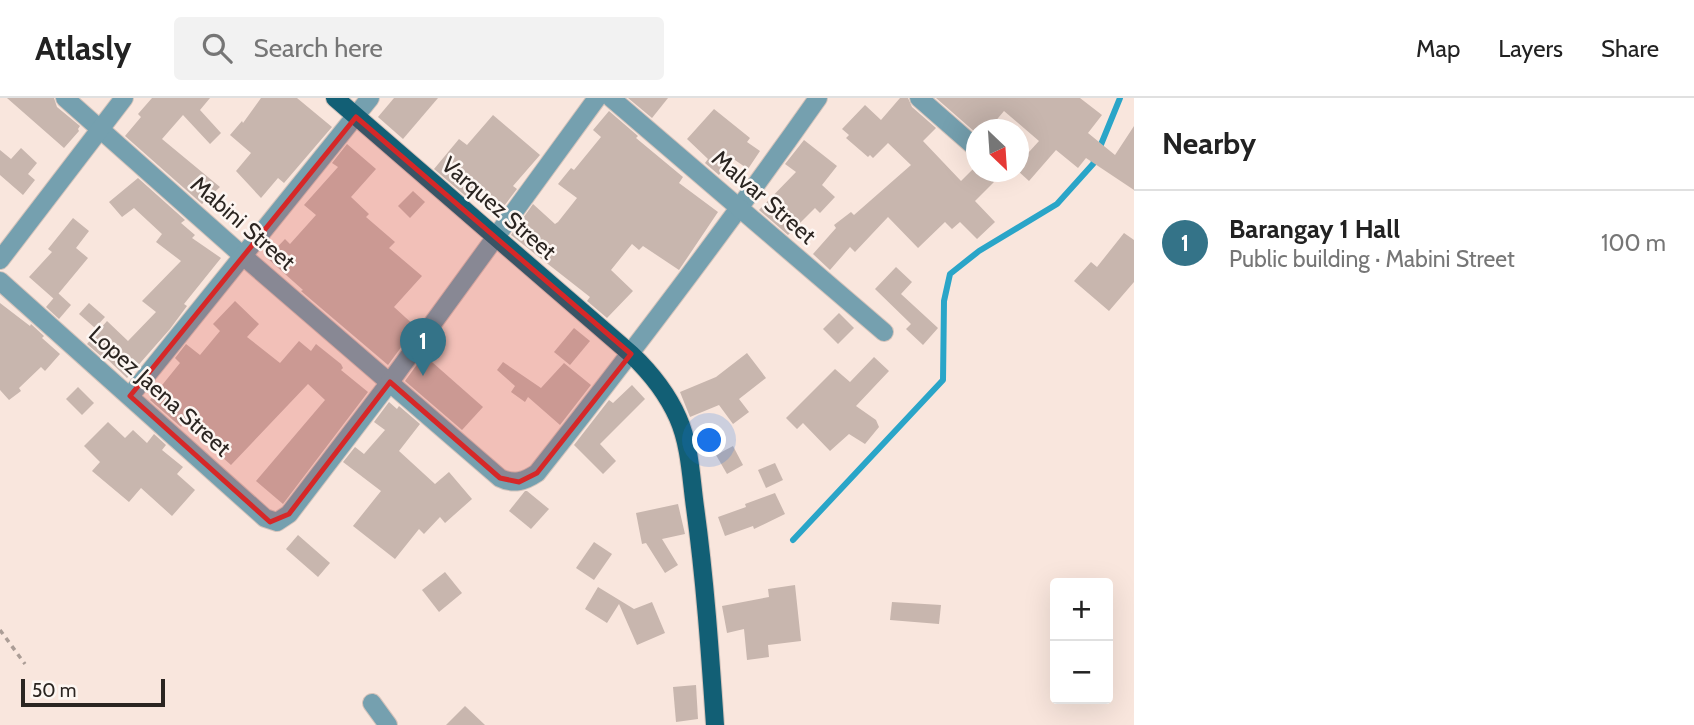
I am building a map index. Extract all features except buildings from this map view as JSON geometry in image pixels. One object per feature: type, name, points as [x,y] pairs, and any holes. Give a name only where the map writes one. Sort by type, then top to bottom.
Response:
[{"type":"main road","name":"Varquez Street","points":[[335,98],[631,354],[651,373],[668,397],[680,421],[688,455],[708,613],[715,725]]},
{"type":"street","name":"Mabini Street","points":[[65,98],[243,256],[500,478],[509,482],[519,482],[537,473],[740,209],[818,98]]},
{"type":"street","points":[[0,260],[124,98]]},
{"type":"street","points":[[130,396],[370,98]]},
{"type":"street","points":[[390,382],[597,98]]},
{"type":"street","name":"Malvar Street","points":[[611,98],[884,332]]},
{"type":"street","points":[[919,98],[966,139]]},
{"type":"street","name":"Lopez Jaena Street","points":[[0,281],[265,518],[277,523],[289,514],[390,382]]},
{"type":"street","points":[[372,703],[388,725]]},
{"type":"path","points":[[0,630],[25,664]]},
{"type":"highlighted area","points":[[356,117],[631,354],[537,473],[519,482],[500,478],[390,382],[289,514],[270,522],[130,396]]},
{"type":"waterway","points":[[793,540],[943,380],[944,301],[950,274],[979,251],[1057,204],[1093,164],[1120,98]]},
{"type":"place","name":"Barangay 1 Hall","points":[[423,376]]}]
